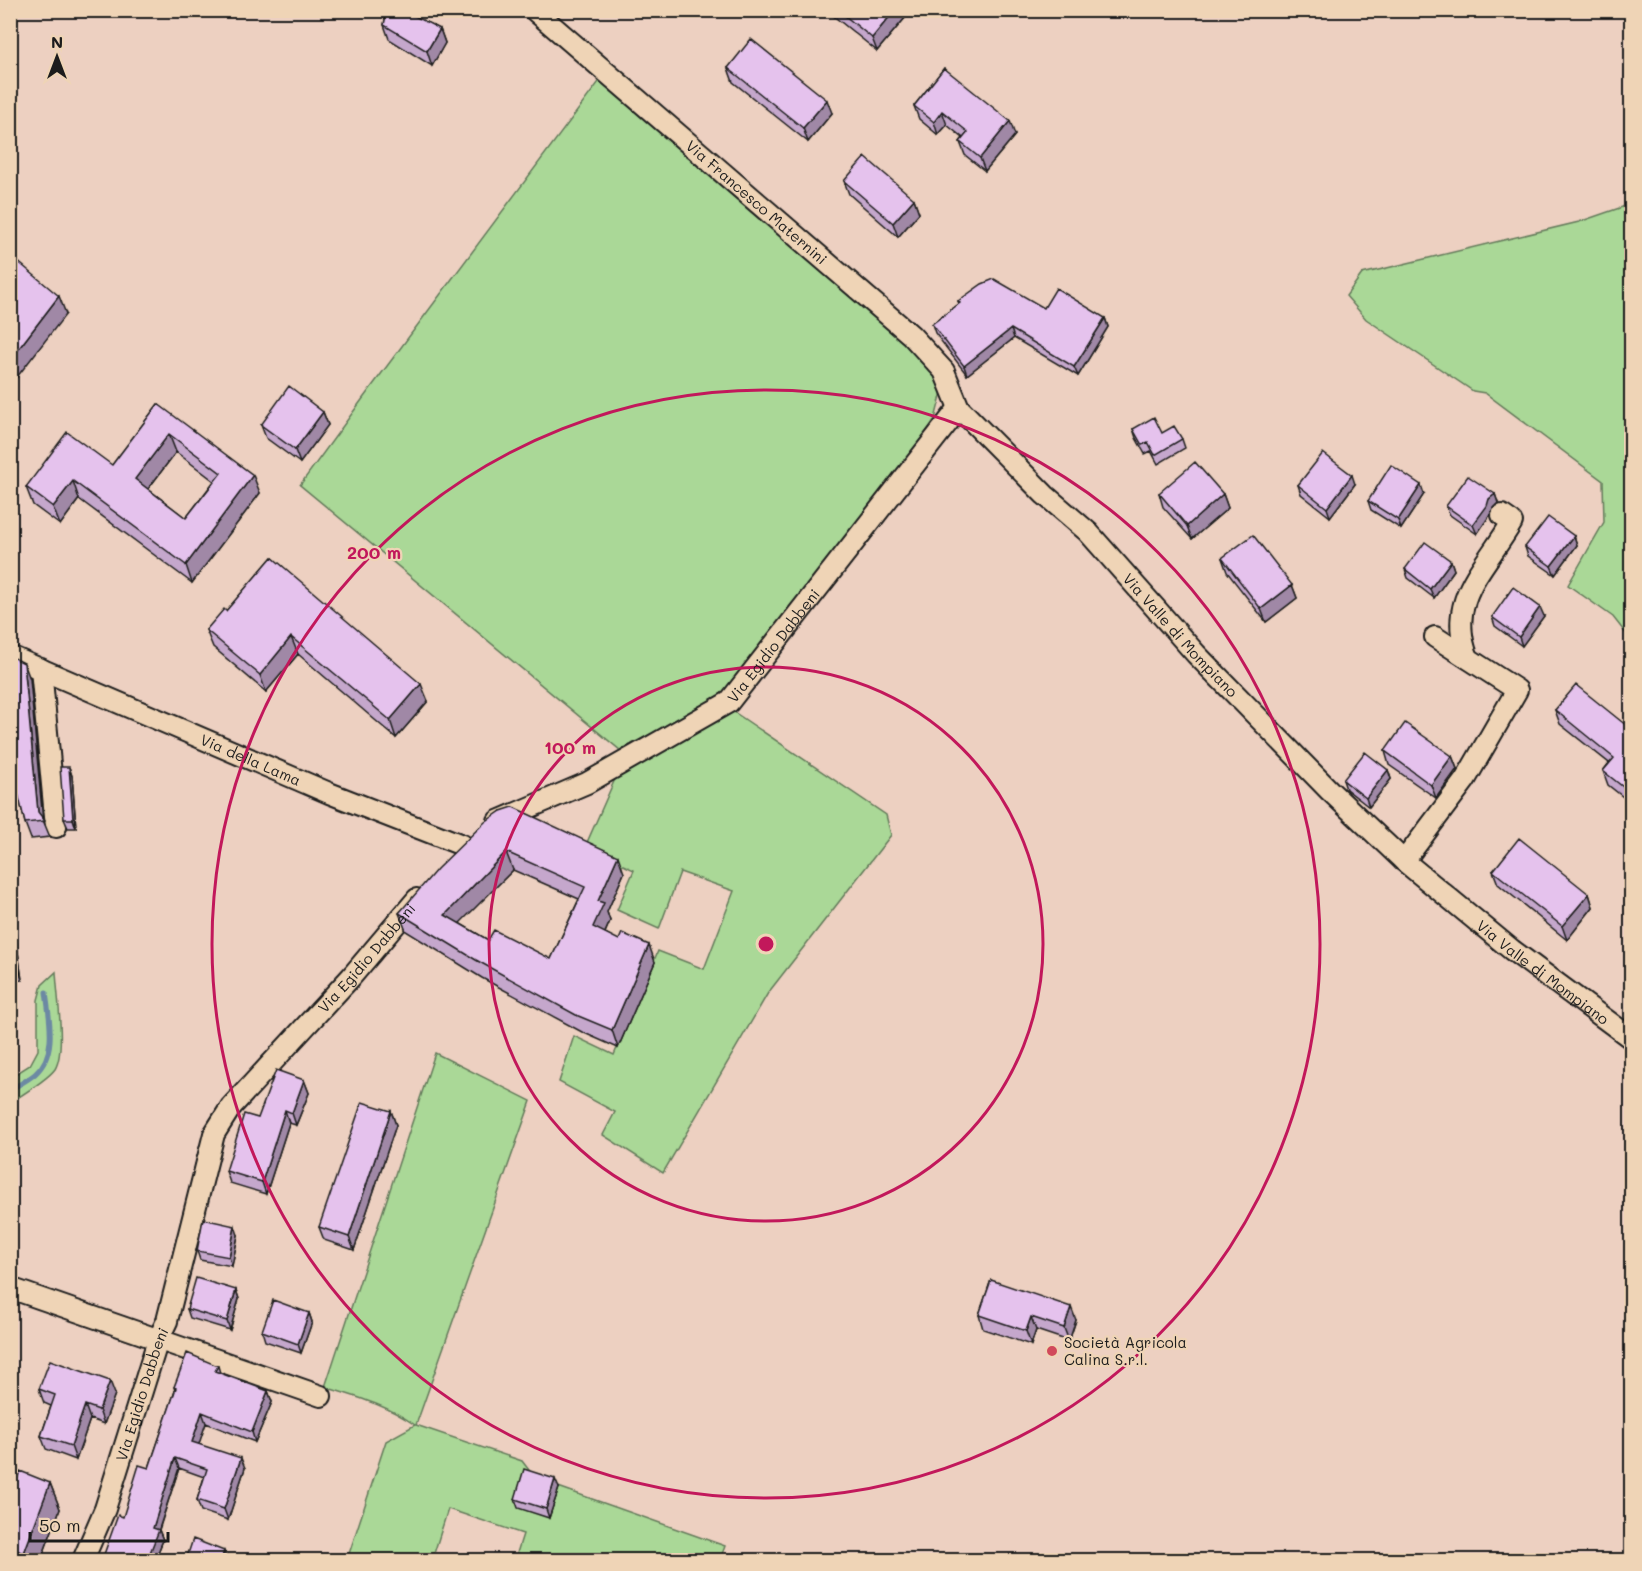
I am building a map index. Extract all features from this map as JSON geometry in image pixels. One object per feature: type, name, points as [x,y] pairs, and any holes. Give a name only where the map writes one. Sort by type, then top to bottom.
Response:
[{"type":"street","name":"Via Francesco Maternini","points":[[534,10],[911,334],[944,371],[959,408]]},
{"type":"street","name":"Via Egidio Dabbeni","points":[[448,862],[462,845],[502,818],[587,783],[729,702],[959,408]]},
{"type":"street","name":"Via Valle di Mompiano","points":[[959,408],[1045,495],[1088,532],[1196,654],[1330,791],[1404,861],[1512,950],[1630,1034]]},
{"type":"street","points":[[1468,658],[1460,618],[1465,601],[1475,578],[1512,522]]},
{"type":"street","points":[[1404,861],[1465,780],[1517,690],[1435,637]]},
{"type":"street","name":"Via della Lama","points":[[10,656],[329,793],[462,845]]},
{"type":"street","points":[[41,669],[56,827]]},
{"type":"street","name":"Via Egidio Dabbeni","points":[[83,1560],[105,1509],[158,1340],[168,1321],[214,1134],[231,1107],[351,977],[425,889]]},
{"type":"street","points":[[10,1288],[321,1396]]},
{"type":"green space","points":[[601,79],[903,340],[938,373],[942,392],[935,419],[908,459],[729,689],[684,717],[620,750],[300,485]]},
{"type":"green space","points":[[1632,204],[1631,640],[1613,617],[1568,585],[1604,522],[1603,481],[1485,393],[1473,391],[1366,319],[1346,296],[1362,274],[1579,222]]},
{"type":"green space","points":[[731,710],[886,815],[891,835],[768,993],[663,1173],[603,1135],[615,1112],[559,1082],[574,1036],[614,1055],[658,951],[704,969],[734,891],[680,872],[659,929],[617,910],[634,870],[585,847],[615,779]]},
{"type":"green space","points":[[56,972],[60,1036],[58,1061],[55,1069],[47,1077],[11,1102],[11,1077],[30,1065],[38,1050],[38,1000],[42,985]]},
{"type":"green space","points":[[435,1053],[531,1101],[416,1425],[522,1461],[532,1474],[547,1483],[725,1546],[720,1560],[541,1560],[517,1553],[523,1534],[448,1509],[432,1560],[347,1560],[386,1441],[415,1425],[383,1407],[325,1387]]},
{"type":"building","points":[[387,10],[405,10],[440,29],[427,51],[384,25]]},
{"type":"building","points":[[838,10],[895,10],[872,38]]},
{"type":"building","points":[[751,39],[827,100],[803,128],[728,68]]},
{"type":"building","points":[[944,68],[1010,121],[980,158],[960,142],[968,132],[942,111],[934,122],[914,106]]},
{"type":"building","points":[[865,157],[914,199],[893,223],[844,181]]},
{"type":"building","points":[[16,260],[59,296],[10,360],[10,267]]},
{"type":"building","points":[[994,279],[1044,308],[1056,288],[1105,318],[1074,367],[1011,329],[964,366],[932,324],[960,303],[958,301],[982,284]]},
{"type":"building","points":[[289,386],[323,412],[295,450],[261,425]]},
{"type":"building","points":[[158,404],[253,475],[186,565],[73,481],[53,507],[26,487],[67,432],[112,465]],"holes":[[[169,434],[221,473],[186,518],[135,479]]]},
{"type":"building","points":[[1154,417],[1162,433],[1174,426],[1182,439],[1155,455],[1148,442],[1142,445],[1133,429]]},
{"type":"building","points":[[1323,453],[1352,475],[1327,508],[1298,485]]},
{"type":"building","points":[[1195,462],[1223,494],[1187,526],[1159,493]]},
{"type":"building","points":[[1391,465],[1421,485],[1398,520],[1368,501]]},
{"type":"building","points":[[1468,476],[1495,494],[1489,499],[1487,506],[1473,525],[1446,506]]},
{"type":"building","points":[[1548,517],[1574,536],[1551,566],[1525,547]]},
{"type":"building","points":[[1253,535],[1292,585],[1261,609],[1222,558]]},
{"type":"building","points":[[1425,542],[1451,561],[1430,589],[1405,569]]},
{"type":"building","points":[[272,557],[421,684],[390,720],[291,637],[260,675],[206,630],[224,609],[226,611]]},
{"type":"building","points":[[1513,587],[1540,607],[1519,637],[1492,617]]},
{"type":"building","points":[[10,656],[24,663],[38,812],[45,821],[25,823],[16,785],[10,785],[10,733],[13,733]]},
{"type":"building","points":[[1576,685],[1632,730],[1632,794],[1603,771],[1614,758],[1555,710]]},
{"type":"building","points":[[1405,723],[1452,756],[1431,785],[1385,751]]},
{"type":"building","points":[[1365,752],[1388,770],[1366,798],[1343,780]]},
{"type":"building","points":[[60,767],[69,767],[73,819],[64,819]]},
{"type":"building","points":[[513,807],[618,856],[598,901],[604,903],[593,927],[619,940],[622,933],[649,945],[612,1030],[576,1015],[476,960],[399,913],[437,869],[485,822],[501,811]],"holes":[[[506,852],[585,887],[551,959],[494,930],[488,940],[445,915]]]},
{"type":"building","points":[[1519,838],[1589,894],[1562,926],[1493,871]]},
{"type":"building","points":[[12,922],[19,971],[10,972],[10,923]]},
{"type":"building","points":[[276,1070],[304,1080],[292,1113],[285,1110],[262,1182],[226,1171],[244,1114],[258,1118]]},
{"type":"building","points":[[362,1102],[391,1111],[349,1237],[319,1227]]},
{"type":"building","points":[[203,1219],[235,1226],[229,1257],[197,1251]]},
{"type":"building","points":[[196,1278],[236,1290],[227,1321],[187,1309]]},
{"type":"building","points":[[991,1280],[1071,1307],[1064,1328],[1031,1317],[1026,1331],[979,1315]]},
{"type":"building","points":[[273,1300],[309,1313],[298,1344],[262,1331]]},
{"type":"building","points":[[187,1353],[218,1366],[215,1371],[268,1391],[252,1432],[202,1412],[192,1442],[241,1458],[224,1509],[197,1500],[207,1469],[175,1458],[153,1528],[159,1530],[148,1558],[139,1555],[136,1560],[102,1560],[118,1515],[123,1517],[139,1465],[149,1468]]},
{"type":"building","points":[[50,1360],[110,1381],[99,1410],[85,1405],[71,1446],[41,1436],[55,1395],[39,1389]]},
{"type":"building","points":[[524,1469],[555,1479],[546,1509],[515,1499]]},
{"type":"building","points":[[20,1471],[50,1483],[24,1553],[10,1548],[10,1492],[12,1493]]},
{"type":"building","points":[[193,1539],[224,1551],[221,1560],[186,1560]]},
{"type":"waterway","points":[[10,1090],[35,1074],[47,1056],[50,1024],[46,992]]},
{"type":"place","name":"Società Agricola Calina S.r.l.","points":[[1052,1351]]}]
